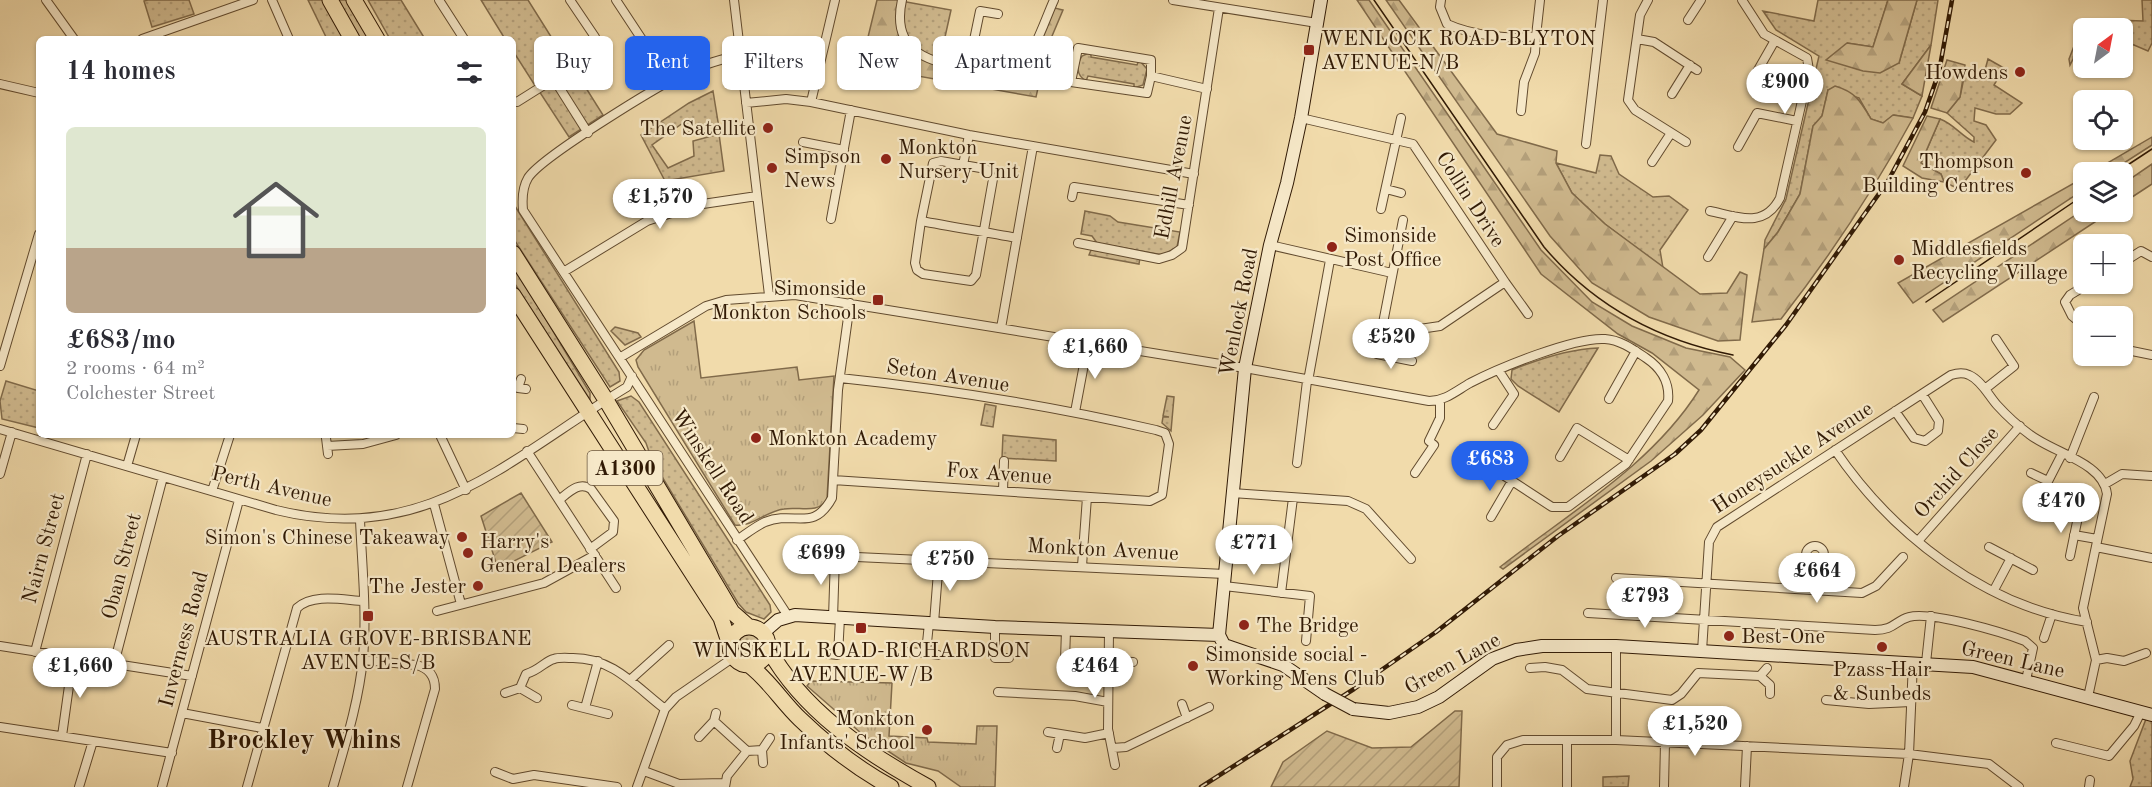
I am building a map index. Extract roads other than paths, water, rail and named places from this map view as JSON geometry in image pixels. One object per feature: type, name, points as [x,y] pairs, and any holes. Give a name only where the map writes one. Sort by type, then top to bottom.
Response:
[{"type":"highway","points":[[330,0],[350,36]]},
{"type":"highway","points":[[354,0],[375,36]]},
{"type":"highway","name":"A1300","points":[[516,258],[606,400],[732,612],[760,636],[788,680],[825,717],[853,740],[928,787]]},
{"type":"highway","name":"A1300","points":[[516,300],[721,618],[732,651]]},
{"type":"highway","points":[[749,665],[760,661],[760,636],[738,630],[732,651],[765,679],[800,719],[861,769],[891,787]]},
{"type":"highway","points":[[788,680],[812,713],[862,754],[866,759],[861,769]]},
{"type":"street","points":[[46,0],[72,36]]},
{"type":"street","points":[[151,36],[253,0]]},
{"type":"street","points":[[272,0],[287,36]]},
{"type":"street","points":[[439,0],[462,36]]},
{"type":"street","points":[[570,0],[594,36]]},
{"type":"street","points":[[616,0],[640,36]]},
{"type":"street","points":[[734,0],[738,36]]},
{"type":"street","points":[[810,102],[835,0]]},
{"type":"street","points":[[902,0],[898,18],[907,43],[915,52],[933,61]]},
{"type":"street","points":[[1037,36],[1054,0]]},
{"type":"street","points":[[1173,0],[1317,23]]},
{"type":"street","name":"Wenlock Road","points":[[1219,635],[1245,368],[1270,245],[1301,118],[1321,0]]},
{"type":"street","points":[[1441,0],[1440,7],[1447,24],[1460,30],[1525,37],[1536,36]]},
{"type":"street","points":[[1521,111],[1524,82],[1535,53],[1540,0]]},
{"type":"street","points":[[1586,144],[1603,0]]},
{"type":"street","points":[[1648,0],[1642,10],[1628,100],[1635,110],[1686,142]]},
{"type":"street","points":[[1688,20],[1701,0]]},
{"type":"street","points":[[1710,211],[1758,218],[1770,214],[1776,207],[1780,198],[1810,64],[1799,52],[1774,42],[1764,34],[1742,0]]},
{"type":"street","name":"Edhill Avenue","points":[[1078,243],[1159,259],[1172,255],[1182,248],[1219,8]]},
{"type":"street","points":[[975,36],[980,10],[998,14]]},
{"type":"street","points":[[1637,39],[1654,42],[1693,68],[1672,94]]},
{"type":"street","points":[[1754,77],[1774,42]]},
{"type":"street","points":[[1078,48],[1151,60],[1151,76],[1147,93],[1071,82],[1078,48]]},
{"type":"street","points":[[1151,76],[1207,89]]},
{"type":"street","points":[[0,84],[36,92]]},
{"type":"street","points":[[516,102],[536,90]]},
{"type":"street","points":[[561,90],[588,133]]},
{"type":"street","name":"Winskell Road","points":[[657,90],[542,165],[528,178],[522,196],[524,210],[788,616]]},
{"type":"street","points":[[744,90],[769,295]]},
{"type":"street","points":[[746,103],[786,99],[810,102],[969,135],[1194,174]]},
{"type":"street","points":[[831,219],[851,110]]},
{"type":"street","points":[[1738,147],[1757,113],[1797,121]]},
{"type":"street","points":[[1301,118],[1397,139]]},
{"type":"street","points":[[1382,209],[1401,118]]},
{"type":"street","points":[[1652,162],[1671,132]]},
{"type":"street","points":[[963,165],[969,135]]},
{"type":"street","name":"Collin Drive","points":[[1397,139],[1413,144],[1528,314]]},
{"type":"street","points":[[803,142],[844,150]]},
{"type":"street","points":[[1001,328],[1033,146]]},
{"type":"street","points":[[941,161],[963,165],[986,169],[992,174],[976,275],[971,281],[923,274],[915,267],[921,221],[933,163],[941,161]]},
{"type":"street","points":[[1072,197],[1074,187],[1189,205]]},
{"type":"street","points":[[1386,189],[1401,193]]},
{"type":"street","points":[[565,271],[647,221],[696,205],[757,196]]},
{"type":"street","points":[[1708,257],[1733,216]]},
{"type":"street","points":[[1403,220],[1377,354],[1412,361]]},
{"type":"street","points":[[921,221],[1017,238]]},
{"type":"street","points":[[0,366],[36,244]]},
{"type":"street","points":[[1270,245],[1392,273]]},
{"type":"street","points":[[2133,256],[2141,251],[2152,257]]},
{"type":"street","points":[[1297,463],[1308,381],[1330,260]]},
{"type":"street","points":[[1382,323],[1413,330],[1440,326],[1505,282]]},
{"type":"street","points":[[2073,293],[2065,302],[2073,317]]},
{"type":"street","points":[[621,357],[706,306],[726,300],[769,295],[795,295],[1440,401],[1535,355],[1597,339],[1621,342],[1654,363],[1664,376],[1669,390],[1668,400],[1629,460],[1568,507],[1552,507],[1503,475]]},
{"type":"street","points":[[737,540],[765,522],[813,519],[825,511],[832,498],[840,378],[850,303]]},
{"type":"street","points":[[1996,339],[2014,366],[1984,389],[2020,426],[2066,456],[2091,467],[2105,484],[2107,494],[2084,600],[2096,660],[2088,697]]},
{"type":"street","points":[[1076,412],[1088,343]]},
{"type":"street","points":[[1609,399],[1636,351]]},
{"type":"street","points":[[2133,351],[2152,355]]},
{"type":"street","points":[[1493,425],[1514,394],[1499,371]]},
{"type":"street","name":"Honeysuckle Avenue","points":[[1702,651],[1709,542],[1717,526],[1951,375],[1965,374],[1976,378],[1984,389]]},
{"type":"street","name":"Perth Avenue","points":[[0,429],[239,500],[302,516],[360,520],[399,515],[435,504],[466,490],[627,387],[632,376]]},
{"type":"street","name":"Seton Avenue","points":[[840,378],[904,385],[1076,412],[1165,433],[1169,444],[1162,495]]},
{"type":"street","points":[[1896,411],[1914,438],[1925,441],[1938,431],[1939,421],[1922,394]]},
{"type":"street","points":[[2041,495],[2066,456],[2094,397]]},
{"type":"street","points":[[1415,473],[1434,445],[1429,441],[1440,418],[1440,401]]},
{"type":"street","name":"Orchid Close","points":[[1918,541],[2020,426]]},
{"type":"street","points":[[516,428],[523,429]]},
{"type":"street","points":[[1560,457],[1577,428],[1629,460]]},
{"type":"street","points":[[0,474],[12,432]]},
{"type":"street","points":[[127,466],[135,438]]},
{"type":"street","points":[[212,491],[229,438]]},
{"type":"street","points":[[327,446],[363,444],[385,438]]},
{"type":"street","points":[[441,438],[466,490]]},
{"type":"street","points":[[1835,450],[1876,504],[1951,566],[1994,590],[2052,614],[2087,622]]},
{"type":"street","points":[[527,451],[616,588]]},
{"type":"street","name":"Nairn Street","points":[[35,652],[87,454]]},
{"type":"street","points":[[1003,491],[1004,461]]},
{"type":"street","points":[[2031,472],[2048,481]]},
{"type":"street","points":[[2105,484],[2122,474],[2152,476]]},
{"type":"street","name":"Oban Street","points":[[114,664],[163,477]]},
{"type":"street","name":"Fox Avenue","points":[[833,480],[1150,501],[1162,495]]},
{"type":"street","points":[[1491,517],[1512,481]]},
{"type":"street","points":[[437,611],[543,583],[592,552],[613,532],[614,521],[586,485],[579,485],[559,500]]},
{"type":"street","points":[[1232,493],[1348,501],[1366,509],[1411,559]]},
{"type":"street","points":[[1082,566],[1087,497]]},
{"type":"street","points":[[1281,593],[1293,498]]},
{"type":"street","name":"Inverness Road","points":[[162,787],[239,500]]},
{"type":"street","points":[[435,504],[461,604]]},
{"type":"street","points":[[2070,556],[2078,517]]},
{"type":"street","points":[[333,787],[357,694],[362,660],[364,601],[360,520]]},
{"type":"street","points":[[2074,535],[2152,558]]},
{"type":"street","points":[[1989,546],[2033,570]]},
{"type":"street","name":"Monkton Avenue","points":[[836,618],[835,556],[939,559],[1082,566],[1225,580],[1281,593],[1310,596],[1306,641]]},
{"type":"street","points":[[1616,578],[1706,585],[1867,592],[1876,586],[1903,557]]},
{"type":"street","points":[[1994,590],[2011,558]]},
{"type":"street","points":[[926,653],[932,623],[939,559]]},
{"type":"street","points":[[1812,590],[1814,564]]},
{"type":"street","points":[[247,787],[297,608],[302,603],[318,599],[364,601]]},
{"type":"street","points":[[1588,613],[1875,630],[1896,626],[1908,617],[1931,616],[2018,638],[2030,644],[2034,655],[2026,680]]},
{"type":"street","points":[[2044,638],[2052,614]]},
{"type":"street","points":[[760,636],[788,616],[995,627],[1219,635]]},
{"type":"street","points":[[1904,787],[1909,754],[1911,702],[1931,616]]},
{"type":"street","points":[[828,654],[838,655],[836,618]]},
{"type":"street","points":[[995,627],[995,658],[1009,658]]},
{"type":"street","points":[[1066,630],[1065,660],[1080,660]]},
{"type":"street","points":[[1109,632],[1109,733],[1115,765]]},
{"type":"street","name":"Green Lane","points":[[1219,635],[1224,645],[1283,665],[1325,694],[1353,709],[1389,713],[1418,707],[1439,697],[1492,659],[1516,650],[1542,646],[1616,646],[1973,667],[2146,713]]},
{"type":"street","points":[[630,680],[669,645]]},
{"type":"street","points":[[0,646],[192,676]]},
{"type":"street","points":[[1616,646],[1616,740]]},
{"type":"street","points":[[638,787],[656,728],[665,709],[676,697],[732,651]]},
{"type":"street","points":[[906,652],[938,655]]},
{"type":"street","points":[[2096,660],[2107,658],[2124,661],[2146,653]]},
{"type":"street","points":[[62,736],[73,657]]},
{"type":"street","points":[[505,693],[520,688],[526,674],[539,670],[554,658],[598,661],[630,680],[665,709]]},
{"type":"street","points":[[362,660],[423,666],[433,676],[435,689],[407,787]]},
{"type":"street","points":[[585,708],[598,661]]},
{"type":"street","points":[[1109,661],[1133,662]]},
{"type":"street","points":[[1530,668],[1545,663],[1562,670],[1587,689],[1672,700],[1681,694],[1698,673],[1760,676],[1770,685],[1770,694]]},
{"type":"street","points":[[1760,676],[1767,668]]},
{"type":"street","points":[[520,688],[537,698]]},
{"type":"street","points":[[998,692],[1075,696],[1108,702]]},
{"type":"street","points":[[1827,700],[1869,704],[1911,702]]},
{"type":"street","points":[[1182,704],[1187,718]]},
{"type":"street","points":[[572,705],[608,714]]},
{"type":"street","points":[[1113,748],[1126,747],[1209,707]]},
{"type":"street","points":[[182,713],[262,729]]},
{"type":"street","points":[[2056,743],[2109,756],[2146,713]]},
{"type":"street","points":[[699,737],[715,717],[747,751]]},
{"type":"street","points":[[0,727],[172,753]]},
{"type":"street","points":[[1048,732],[1085,738],[1109,733]]},
{"type":"street","points":[[1057,748],[1060,734]]},
{"type":"street","points":[[764,763],[762,750],[770,738]]},
{"type":"street","points":[[1497,787],[1497,757],[1507,745],[1523,740],[1616,740],[1909,754],[1989,764],[2019,787]]},
{"type":"street","points":[[1567,740],[1567,787]]},
{"type":"street","points":[[79,787],[93,741]]},
{"type":"street","points":[[1664,787],[1665,743]]},
{"type":"street","points":[[1745,787],[1747,746]]},
{"type":"street","points":[[747,751],[762,750]]},
{"type":"street","points":[[644,771],[679,784],[724,785],[747,751]]},
{"type":"street","points":[[495,772],[513,783],[534,775],[617,787]]},
{"type":"tram line","points":[[1374,0],[1544,247],[1563,268],[1584,287],[1629,318],[1678,340],[1733,355]]},
{"type":"tram line","points":[[2132,162],[2152,149]]},
{"type":"tram line","points":[[1926,302],[2073,202]]},
{"type":"railway","points":[[1201,787],[1354,689],[1436,632],[1558,536],[1675,454],[1701,430],[1786,325],[1888,181],[1925,112],[1939,72],[1952,0]]},
{"type":"place","name":"WENLOCK ROAD-BLYTON AVENUE-N/B","points":[[1309,50]]},
{"type":"place","name":"Howdens","points":[[2020,72]]},
{"type":"place","name":"The Satellite","points":[[768,128]]},
{"type":"place","name":"Monkton Nursery Unit","points":[[886,159]]},
{"type":"place","name":"Simpson News","points":[[772,168]]},
{"type":"place","name":"Thompson Building Centres","points":[[2026,173]]},
{"type":"place","name":"Simonside Post Office","points":[[1332,247]]},
{"type":"place","name":"Middlesfields Recycling Village","points":[[1899,260]]},
{"type":"place","name":"Simonside Monkton Schools","points":[[878,300]]},
{"type":"place","name":"Monkton Academy","points":[[756,438]]},
{"type":"place","name":"Simon's Chinese Takeaway","points":[[462,537]]},
{"type":"place","name":"Harry's General Dealers","points":[[468,553]]},
{"type":"place","name":"The Jester","points":[[478,586]]},
{"type":"place","name":"AUSTRALIA GROVE-BRISBANE AVENUE-S/B","points":[[368,616]]},
{"type":"place","name":"The Bridge","points":[[1244,625]]},
{"type":"place","name":"WINSKELL ROAD-RICHARDSON AVENUE-W/B","points":[[861,628]]},
{"type":"place","name":"Best-One","points":[[1729,636]]},
{"type":"place","name":"Pzass Hair & Sunbeds","points":[[1882,647]]},
{"type":"place","name":"Simonside social - Working Mens Club","points":[[1193,666]]},
{"type":"place","name":"Monkton Infants' School","points":[[927,730]]},
{"type":"district","name":"Brockley Whins","points":[[304,739]]}]
